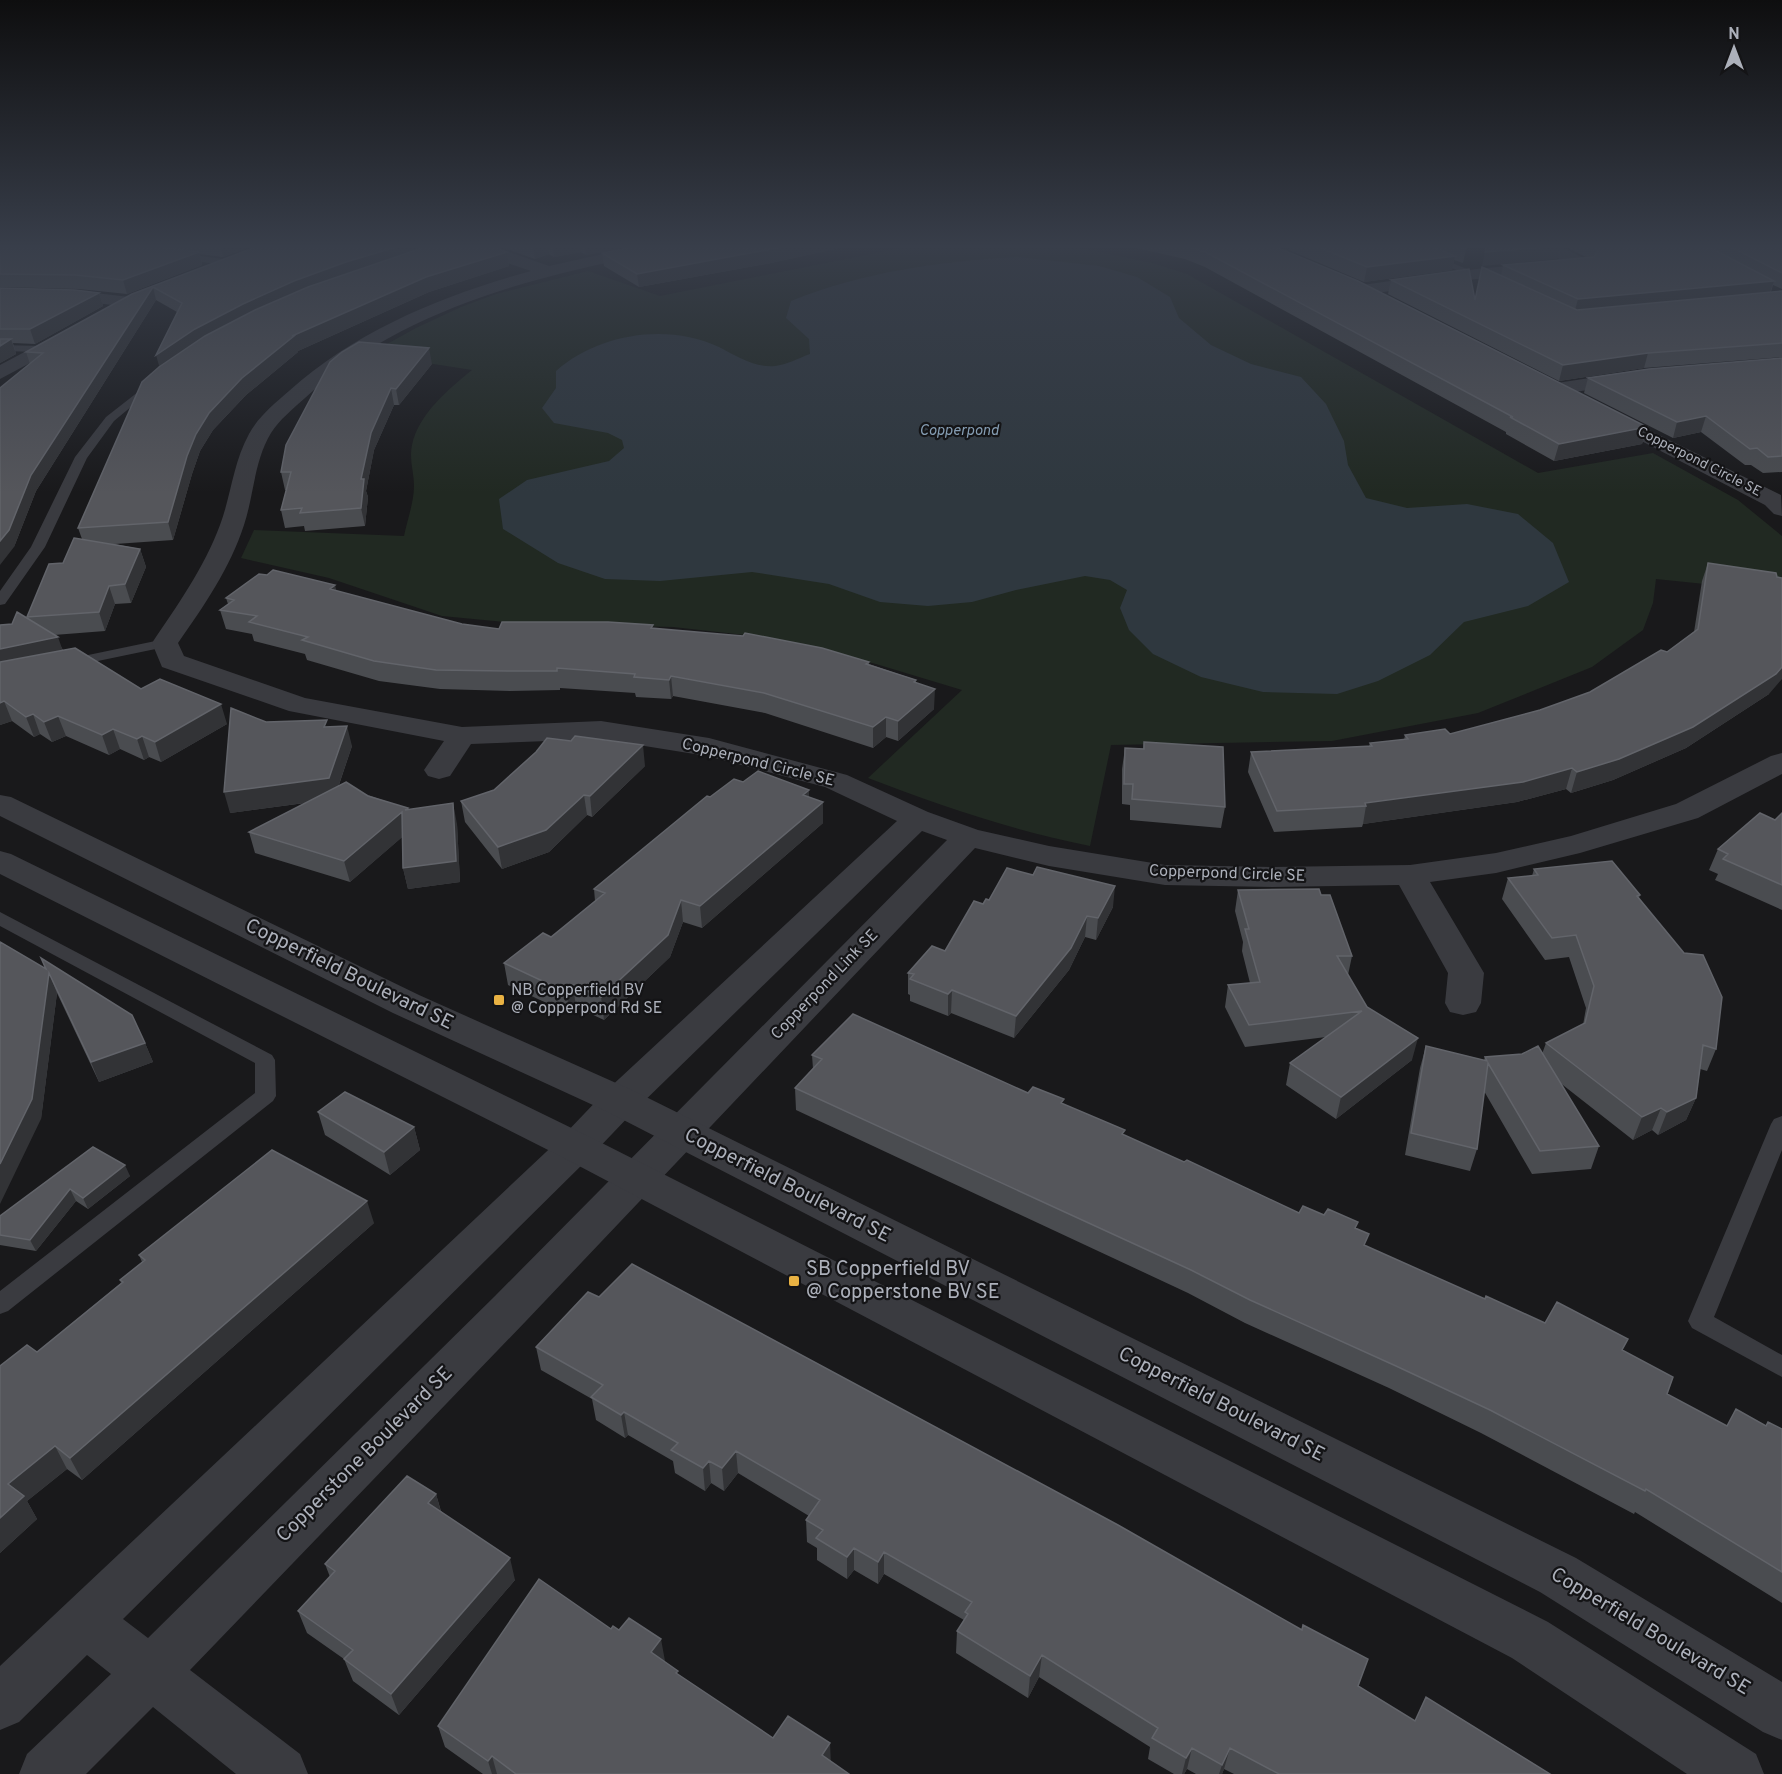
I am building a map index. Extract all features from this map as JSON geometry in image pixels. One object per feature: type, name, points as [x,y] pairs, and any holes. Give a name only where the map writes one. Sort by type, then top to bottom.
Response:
[{"type":"street","points":[[0,373],[81,328]]},
{"type":"street","points":[[165,644],[209,578],[230,533],[245,471],[260,433],[297,392],[337,360],[399,328]]},
{"type":"street","points":[[1557,389],[1644,376]]},
{"type":"street","name":"Copperpond Circle SE","points":[[1536,379],[1779,503]]},
{"type":"street","name":"Copperpond Circle SE","points":[[165,644],[172,661],[299,705],[462,736],[601,730],[709,747],[836,781],[917,819],[968,837],[1049,856],[1165,875],[1273,877],[1410,875],[1496,863],[1580,843],[1687,811],[1782,762]]},
{"type":"street","points":[[439,770],[462,736]]},
{"type":"street","name":"Copperfield Boulevard SE","points":[[0,804],[406,1004],[620,1101],[1558,1575],[1782,1713]]},
{"type":"street","points":[[0,1703],[576,1147],[620,1101],[917,819]]},
{"type":"street","name":"Copperpond Link SE","points":[[682,1133],[968,837]]},
{"type":"street","points":[[0,861],[576,1147],[1530,1640],[1736,1774]]},
{"type":"street","points":[[1410,875],[1466,973],[1463,1003]]},
{"type":"street","name":"Copperstone Boulevard SE","points":[[47,1774],[151,1672],[682,1133]]},
{"type":"street","points":[[85,1621],[280,1774]]},
{"type":"lane","points":[[0,348],[43,349]]},
{"type":"lane","points":[[0,601],[38,547],[81,457],[110,419],[159,377]]},
{"type":"lane","points":[[56,666],[165,644]]},
{"type":"lane","points":[[0,918],[265,1060],[266,1087],[266,1096],[0,1304]]},
{"type":"lane","points":[[1782,1124],[1700,1321],[1782,1367]]},
{"type":"shaded area","points":[[416,328],[1282,328],[1538,473],[1653,453],[1738,500],[1782,536],[1782,592],[1656,579],[1653,603],[1643,630],[1592,667],[1478,713],[1332,741],[1111,745],[1090,846],[978,817],[868,778],[962,690],[876,664],[763,637],[673,627],[516,623],[442,616],[329,578],[241,558],[254,530],[404,536],[414,492],[411,456],[416,433],[421,422],[436,403],[472,370],[369,354]]},
{"type":"water","name":"Copperpond","points":[[797,328],[1191,328],[1211,345],[1251,364],[1301,377],[1326,404],[1344,441],[1348,465],[1366,498],[1407,508],[1467,504],[1518,514],[1553,543],[1569,582],[1528,606],[1464,622],[1430,655],[1378,681],[1337,694],[1263,692],[1201,677],[1153,654],[1129,630],[1120,608],[1127,590],[1110,580],[1085,576],[1016,590],[972,602],[928,606],[880,602],[829,584],[752,572],[660,581],[605,579],[558,563],[503,529],[499,499],[527,480],[609,461],[624,448],[622,440],[608,433],[554,423],[542,408],[556,388],[556,371],[573,358],[613,340],[656,334],[678,335],[699,340],[753,363],[768,366],[788,363],[810,354],[809,339]]},
{"type":"building","points":[[0,328],[32,328],[30,329]]},
{"type":"building","points":[[70,328],[127,328],[31,475],[9,530],[0,541],[0,388],[43,353],[26,352]]},
{"type":"building","points":[[170,328],[197,328],[195,329],[156,355]]},
{"type":"building","points":[[221,328],[311,328],[292,336],[294,336],[242,378],[209,413],[196,434],[187,456],[168,522],[78,528],[142,382],[159,367]]},
{"type":"building","points":[[1347,328],[1451,328],[1647,427],[1559,444],[1510,417],[1513,417]]},
{"type":"building","points":[[1488,328],[1782,328],[1782,343],[1648,353],[1563,365]]},
{"type":"building","points":[[0,339],[11,339],[0,346]]},
{"type":"building","points":[[359,342],[429,348],[396,389],[391,388],[371,433],[361,479],[364,479],[361,508],[300,513],[302,508],[281,510],[291,472],[281,472],[286,445],[330,362]]},
{"type":"building","points":[[1782,358],[1782,456],[1768,457],[1757,448],[1750,449],[1706,416],[1677,422],[1588,378],[1649,369]]},
{"type":"building","points":[[74,538],[140,549],[125,584],[109,586],[99,612],[27,617],[49,564],[63,563]]},
{"type":"building","points":[[1708,563],[1776,573],[1777,577],[1782,578],[1782,667],[1776,674],[1693,727],[1619,759],[1577,772],[1572,768],[1523,782],[1365,803],[1366,806],[1277,811],[1251,752],[1372,746],[1370,743],[1408,739],[1405,735],[1445,729],[1450,734],[1540,710],[1590,692],[1661,650],[1667,652],[1698,629]]},
{"type":"building","points":[[273,570],[335,585],[330,589],[462,624],[499,629],[502,622],[608,622],[743,636],[745,633],[822,648],[869,662],[866,664],[916,680],[914,682],[935,689],[898,721],[886,717],[873,727],[764,693],[671,676],[669,680],[634,677],[635,674],[557,668],[557,671],[436,670],[374,661],[302,640],[308,637],[249,622],[257,616],[220,610],[234,600],[226,598],[259,574],[267,575]]},
{"type":"building","points":[[17,612],[58,637],[0,649],[0,625],[12,624]]},
{"type":"building","points":[[75,648],[141,689],[160,679],[221,704],[155,742],[142,736],[137,739],[113,729],[102,735],[58,716],[44,722],[33,714],[26,717],[4,701],[0,703],[0,662]]},
{"type":"building","points":[[231,708],[266,722],[327,720],[324,727],[347,726],[329,778],[224,792]]},
{"type":"building","points":[[575,736],[643,745],[590,796],[584,795],[546,830],[498,847],[461,801],[494,790],[536,752],[547,738],[571,741]]},
{"type":"building","points":[[1144,742],[1223,747],[1225,807],[1132,799],[1133,784],[1124,784],[1125,748],[1144,749]]},
{"type":"building","points":[[758,771],[809,790],[803,795],[823,802],[700,906],[681,900],[668,935],[601,997],[573,985],[566,992],[504,963],[543,933],[551,937],[605,893],[594,889],[707,796],[710,797],[734,779],[743,782]]},
{"type":"building","points":[[346,782],[368,796],[408,808],[405,810],[453,803],[456,861],[403,868],[402,812],[344,861],[249,832]]},
{"type":"building","points":[[1760,813],[1775,820],[1782,813],[1782,885],[1723,859],[1728,854],[1718,849]]},
{"type":"building","points":[[1612,861],[1640,895],[1637,896],[1684,953],[1703,955],[1722,997],[1716,1049],[1703,1045],[1696,1098],[1667,1112],[1661,1108],[1642,1117],[1546,1043],[1585,1023],[1594,986],[1576,935],[1552,938],[1508,878],[1538,875],[1534,869]]},
{"type":"building","points":[[1037,867],[1115,886],[1098,918],[1087,916],[1071,948],[1016,1016],[952,990],[948,994],[910,979],[914,974],[908,973],[932,946],[945,951],[974,901],[983,904],[986,899],[989,900],[1007,868],[1033,875]]},
{"type":"building","points":[[1319,889],[1321,895],[1330,895],[1352,956],[1337,956],[1367,1007],[1418,1038],[1341,1097],[1290,1063],[1362,1011],[1249,1025],[1228,985],[1260,982],[1245,929],[1249,929],[1238,890]]},
{"type":"building","points":[[0,942],[46,969],[41,958],[132,1015],[145,1043],[91,1062],[49,973],[32,1099],[0,1164]]},
{"type":"building","points":[[853,1014],[1028,1093],[1033,1087],[1064,1099],[1061,1103],[1125,1130],[1122,1134],[1184,1162],[1187,1160],[1299,1213],[1303,1206],[1324,1215],[1328,1209],[1358,1222],[1355,1228],[1369,1234],[1364,1245],[1485,1299],[1486,1296],[1545,1323],[1557,1302],[1628,1339],[1622,1350],[1673,1377],[1667,1394],[1727,1426],[1736,1409],[1766,1426],[1768,1422],[1782,1429],[1782,1572],[1646,1489],[1645,1491],[1490,1410],[795,1088],[822,1059],[812,1055]]},
{"type":"building","points":[[1426,1046],[1487,1061],[1485,1057],[1522,1054],[1538,1046],[1599,1146],[1540,1151],[1488,1063],[1477,1149],[1411,1133]]},
{"type":"building","points":[[345,1092],[414,1127],[384,1152],[318,1112]]},
{"type":"building","points":[[93,1147],[125,1165],[83,1198],[70,1189],[30,1240],[0,1235],[0,1216]]},
{"type":"building","points":[[272,1150],[367,1201],[70,1458],[55,1446],[8,1484],[24,1496],[0,1518],[0,1366],[27,1345],[37,1352],[123,1282],[120,1280],[145,1260],[139,1255]]},
{"type":"building","points":[[632,1264],[1118,1525],[1302,1630],[1303,1625],[1368,1659],[1358,1686],[1415,1721],[1426,1697],[1550,1774],[1279,1774],[1230,1748],[1222,1765],[1192,1748],[1186,1758],[1152,1738],[1158,1728],[1042,1655],[1030,1676],[957,1631],[968,1614],[965,1612],[972,1602],[884,1552],[878,1562],[854,1548],[847,1557],[816,1538],[823,1530],[806,1520],[820,1500],[736,1451],[722,1468],[709,1461],[703,1468],[671,1450],[678,1443],[624,1412],[621,1415],[591,1397],[603,1385],[536,1347],[588,1292],[599,1297]]},
{"type":"building","points":[[407,1476],[436,1494],[428,1503],[510,1558],[391,1694],[344,1659],[353,1650],[298,1611],[335,1571],[325,1564]]},
{"type":"building","points":[[539,1579],[611,1629],[613,1626],[619,1630],[629,1618],[661,1639],[651,1652],[678,1671],[676,1673],[773,1738],[788,1716],[830,1743],[822,1755],[849,1774],[516,1774],[492,1756],[488,1761],[438,1726]]},
{"type":"place","name":"NB Copperfield BV @ Copperpond Rd SE","points":[[499,1000]]},
{"type":"place","name":"SB Copperfield BV @ Copperstone BV SE","points":[[794,1281]]}]
